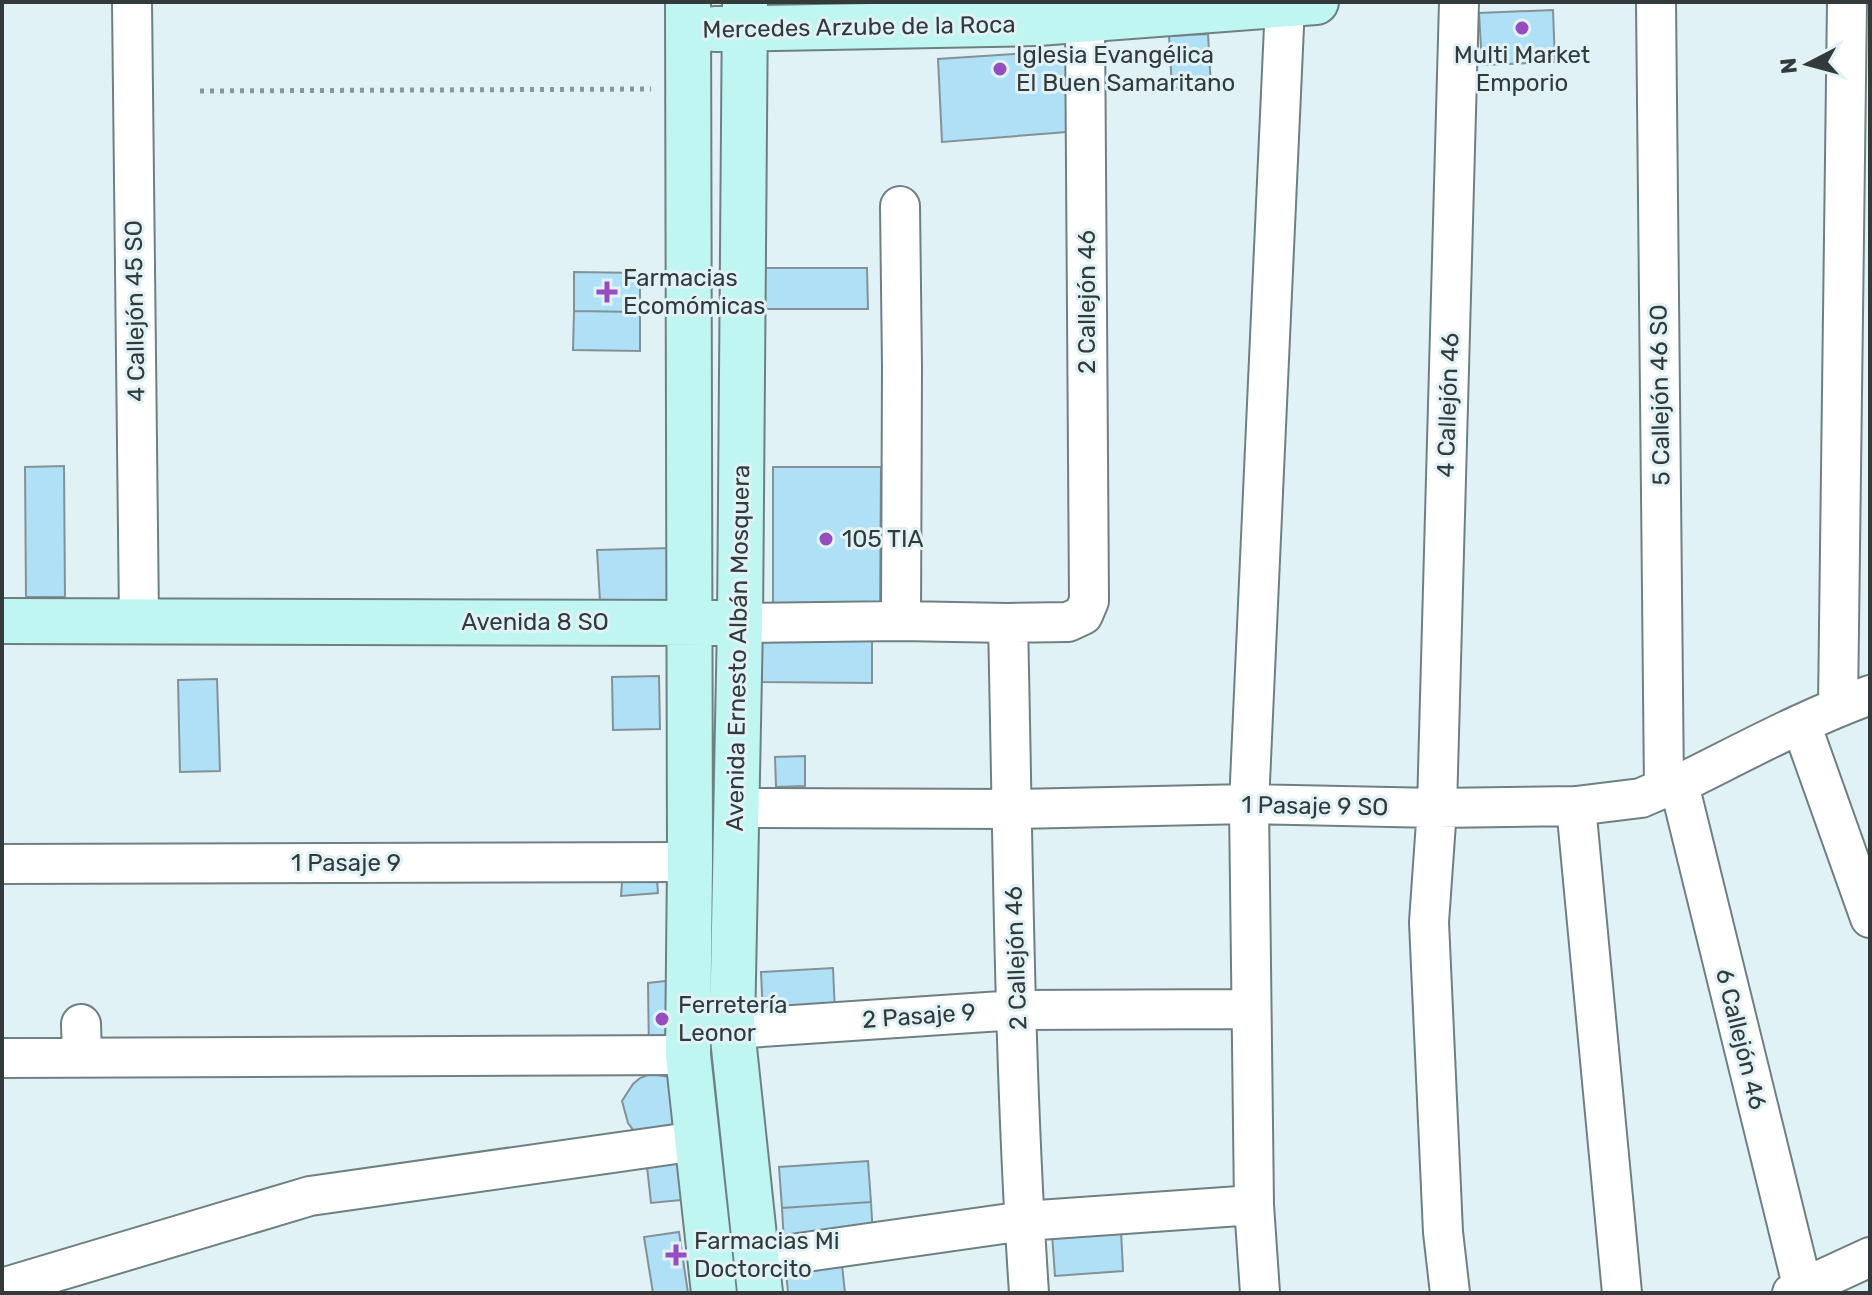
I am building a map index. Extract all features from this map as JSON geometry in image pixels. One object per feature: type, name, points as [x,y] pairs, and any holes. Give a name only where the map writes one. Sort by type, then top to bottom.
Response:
[{"type":"street","name":"4 Callejón 45 SO","points":[[132,2],[139,620]]},
{"type":"street","name":"4 Callejón 46","points":[[1450,1293],[1443,1232],[1429,922],[1437,808],[1459,2]]},
{"type":"street","name":"5 Callejón 46 SO","points":[[1656,2],[1671,786]]},
{"type":"street","points":[[1847,2],[1854,700]]},
{"type":"street","points":[[1260,1293],[1254,1205],[1249,804],[1301,3]]},
{"type":"street","name":"Mercedes Arzube de la Roca","points":[[688,16],[1037,12],[1085,20],[1301,3]]},
{"type":"street","name":"Avenida Ernesto Albán Mosquera","points":[[744,15],[740,623],[732,1029],[758,1276]]},
{"type":"street","name":"Avenida Ernesto Albán Mosquera","points":[[688,16],[688,1055],[714,1293]]},
{"type":"street","name":"2 Callejón 46","points":[[1068,622],[1083,615],[1089,601],[1085,20]]},
{"type":"street","points":[[900,206],[901,621]]},
{"type":"street","name":"Avenida 8 SO","points":[[2,621],[1068,622]]},
{"type":"street","name":"2 Callejón 46","points":[[1008,623],[1017,1010],[1029,1293]]},
{"type":"street","name":"1 Pasaje 9 SO","points":[[736,808],[1012,809],[1249,804],[1437,808],[1576,806],[1641,798],[1854,700]]},
{"type":"street","points":[[1801,724],[1870,918]]},
{"type":"street","name":"6 Callejón 46","points":[[1671,786],[1800,1291]]},
{"type":"street","points":[[1576,806],[1622,1293]]},
{"type":"street","name":"1 Pasaje 9","points":[[2,864],[690,862]]},
{"type":"street","name":"2 Pasaje 9","points":[[732,1029],[1017,1010],[1251,1009]]},
{"type":"street","points":[[2,1058],[81,1041],[688,1055]]},
{"type":"street","points":[[2,1288],[310,1196],[697,1141]]},
{"type":"street","points":[[758,1276],[1024,1221],[1254,1205]]},
{"type":"street","points":[[1800,1291],[1870,1257]]},
{"type":"path","points":[[200,91],[688,89]]},
{"type":"building","points":[[1553,10],[1555,62],[1482,65],[1479,13]]},
{"type":"building","points":[[1208,34],[1211,86],[1172,88],[1169,36]]},
{"type":"building","points":[[1077,50],[1079,131],[942,142],[938,59]]},
{"type":"building","points":[[764,268],[867,268],[868,309],[765,309]]},
{"type":"building","name":"Farmacias Ecomómicas","points":[[574,272],[640,273],[640,312],[574,311]]},
{"type":"building","points":[[574,311],[640,312],[640,351],[573,350]]},
{"type":"building","points":[[64,466],[65,597],[26,597],[25,467]]},
{"type":"building","name":"105 TIA","points":[[773,467],[881,467],[880,611],[773,611]]},
{"type":"building","points":[[670,548],[675,622],[601,618],[597,550]]},
{"type":"building","points":[[762,637],[872,638],[872,683],[762,682]]},
{"type":"building","points":[[659,676],[660,729],[613,730],[612,677]]},
{"type":"building","points":[[217,679],[220,771],[180,772],[178,680]]},
{"type":"building","points":[[805,756],[805,786],[776,787],[775,757]]},
{"type":"building","points":[[656,866],[658,893],[621,896],[623,869]]},
{"type":"building","points":[[833,968],[835,1013],[763,1016],[761,972]]},
{"type":"building","name":"Ferretería Leonor","points":[[674,980],[675,1054],[649,1054],[648,983]]},
{"type":"building","points":[[650,1074],[670,1077],[677,1134],[634,1131],[628,1123],[622,1101],[633,1084]]},
{"type":"building","points":[[645,1148],[684,1149],[691,1199],[651,1203]]},
{"type":"building","points":[[868,1161],[871,1202],[782,1208],[779,1167]]},
{"type":"building","points":[[871,1202],[873,1237],[784,1243],[782,1208]]},
{"type":"building","points":[[1121,1230],[1123,1271],[1055,1276],[1052,1234]]},
{"type":"building","points":[[679,1232],[688,1293],[653,1293],[644,1237]]},
{"type":"building","points":[[842,1265],[845,1293],[788,1293],[786,1271]]},
{"type":"place","name":"Multi Market Emporio","points":[[1522,28]]},
{"type":"place","name":"Iglesia Evangélica El Buen Samaritano","points":[[1000,69]]},
{"type":"place","name":"Farmacias Ecomómicas","points":[[607,292]]},
{"type":"place","name":"105 TIA","points":[[826,539]]},
{"type":"place","name":"Ferretería Leonor","points":[[662,1019]]},
{"type":"place","name":"Farmacias Mi Doctorcito","points":[[676,1255]]}]
